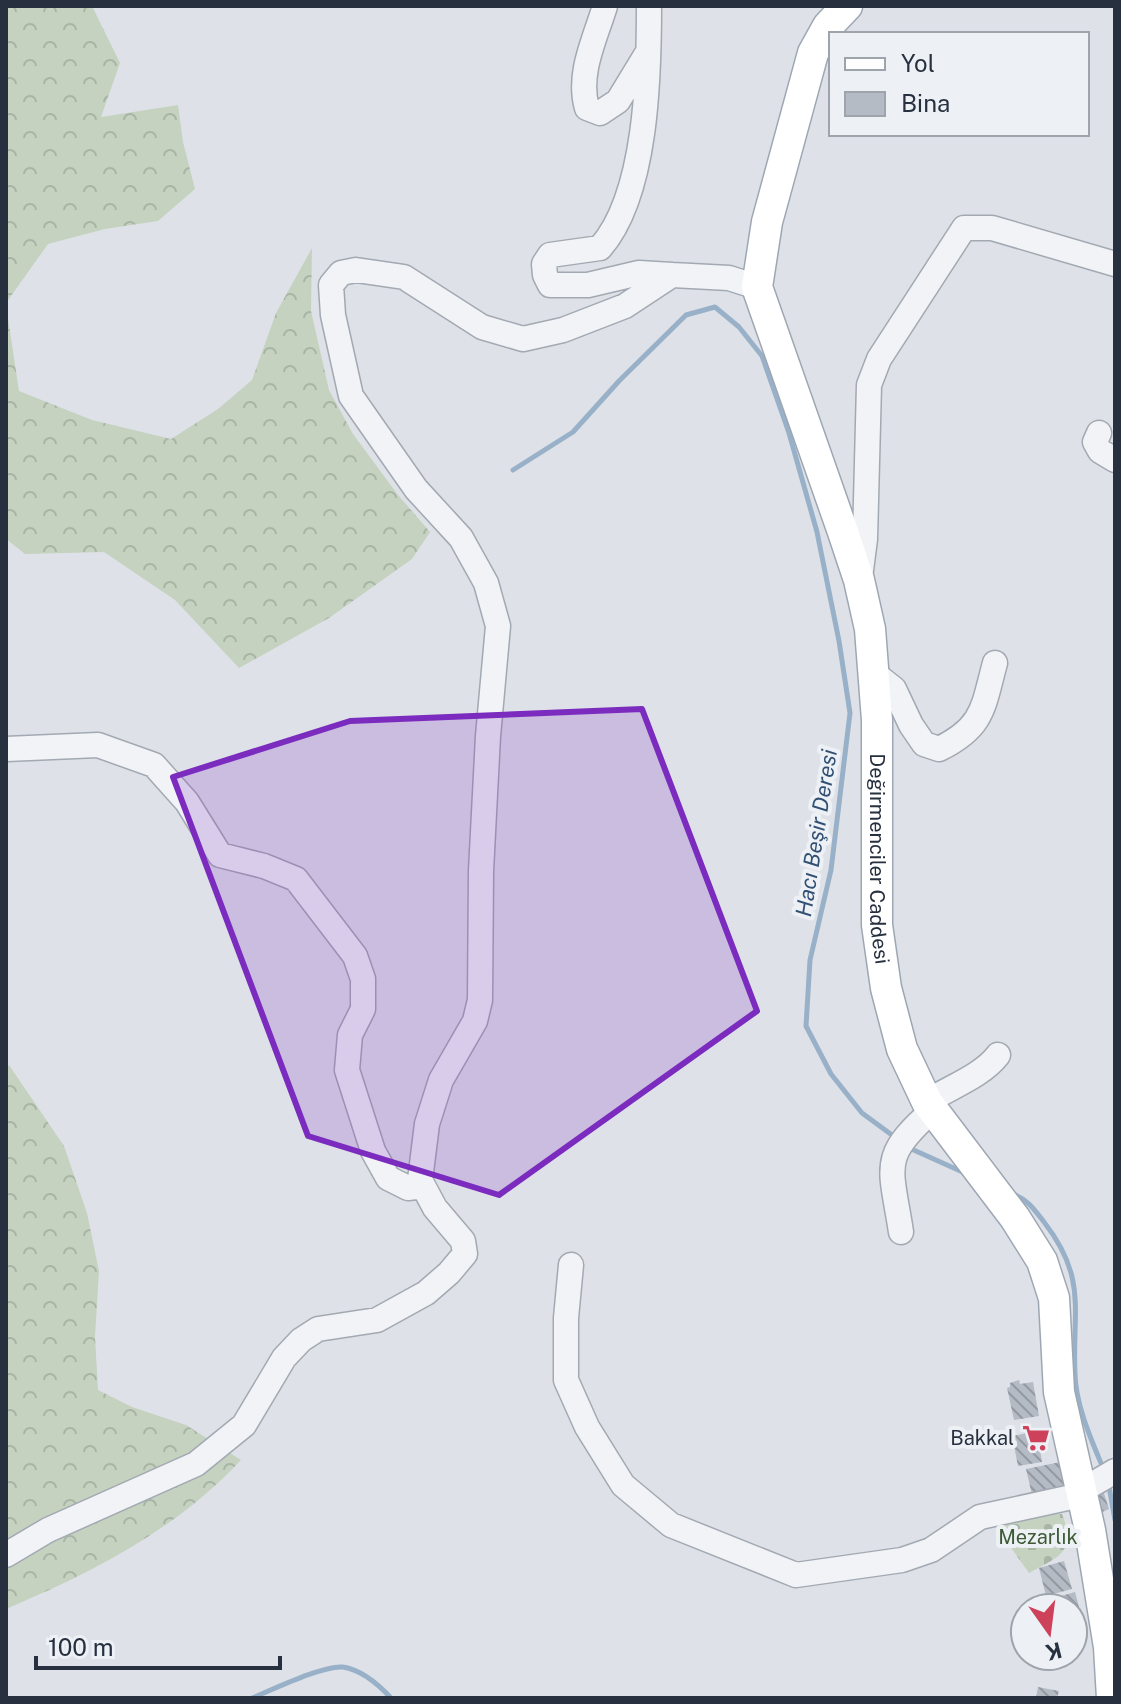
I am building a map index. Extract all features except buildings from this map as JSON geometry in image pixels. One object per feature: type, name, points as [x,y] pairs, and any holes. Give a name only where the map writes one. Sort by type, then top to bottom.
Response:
[{"type":"main road","name":"Değirmenciler Caddesi","points":[[847,6],[828,26],[813,53],[767,222],[757,287],[859,580],[870,629],[877,720],[877,925],[880,956],[902,1049],[930,1106],[1015,1218],[1042,1261],[1054,1298],[1059,1392],[1093,1485],[1090,1530],[1109,1647],[1112,1698]]},
{"type":"street","points":[[605,6],[585,67],[583,93],[587,108],[600,113],[618,101],[647,53]]},
{"type":"street","points":[[649,6],[642,146],[613,234],[600,248],[550,255],[544,264],[545,275],[550,285],[588,285],[639,273],[700,274],[729,278],[757,287]]},
{"type":"street","points":[[859,580],[865,539],[869,385],[879,359],[964,228],[992,228],[1115,264]]},
{"type":"street","points":[[6,1555],[48,1530],[196,1464],[244,1425],[284,1358],[301,1340],[318,1329],[377,1320],[426,1293],[465,1254],[463,1241],[435,1208],[420,1180],[427,1124],[441,1080],[475,1021],[480,1000],[481,871],[498,626],[486,583],[461,538],[416,489],[351,396],[333,315],[331,285],[341,273],[356,270],[404,277],[482,327],[523,339],[563,330],[625,306],[672,275]]},
{"type":"street","points":[[1099,433],[1095,442],[1100,451],[1115,460]]},
{"type":"street","points":[[875,674],[894,689],[924,744],[939,749],[961,738],[980,717],[995,663]]},
{"type":"street","points":[[6,749],[98,745],[154,765],[187,802],[220,855],[264,866],[296,879],[355,956],[363,979],[363,1009],[350,1035],[347,1070],[373,1151],[388,1178],[408,1188],[423,1186]]},
{"type":"street","points":[[901,1232],[891,1160],[905,1134],[951,1086],[989,1067],[998,1055]]},
{"type":"street","points":[[571,1265],[566,1318],[566,1380],[587,1427],[623,1485],[671,1525],[796,1575],[902,1560],[931,1550],[980,1517],[1093,1485]]},
{"type":"highlighted area","points":[[642,709],[757,1011],[499,1195],[308,1136],[173,777],[350,721]]},
{"type":"green space","points":[[6,6],[92,6],[120,63],[101,117],[178,105],[183,142],[195,189],[158,221],[105,229],[48,244],[6,303]]},
{"type":"green space","points":[[312,248],[311,311],[329,390],[353,434],[430,532],[412,559],[329,618],[239,668],[175,600],[104,552],[25,554],[6,539],[6,305],[19,391],[92,420],[171,439],[218,409],[252,380],[276,313]]},
{"type":"green space","points":[[9,1065],[64,1146],[87,1213],[99,1271],[95,1337],[98,1390],[132,1407],[186,1425],[241,1460],[189,1508],[132,1547],[6,1609],[6,1069]]},
{"type":"green space","name":"Mezarlık","points":[[1031,1509],[1062,1514],[1068,1537],[1057,1557],[1029,1573],[990,1518]]},
{"type":"waterway","name":"Hacı Beşir Deresi","points":[[513,470],[573,432],[686,315],[715,307],[739,327],[762,356],[789,433],[817,532],[850,713],[831,870],[810,960],[806,1026],[831,1074],[862,1113],[896,1138]]},
{"type":"waterway","name":"Hacı Beşir Deresi","points":[[907,1147],[967,1174]]},
{"type":"waterway","name":"Hacı Beşir Deresi","points":[[1013,1194],[1027,1202],[1037,1213],[1058,1242],[1067,1261],[1075,1295],[1078,1398],[1103,1468]]},
{"type":"waterway","name":"Hacı Beşir Deresi","points":[[1108,1481],[1115,1520]]},
{"type":"waterway","points":[[252,1698],[334,1667],[363,1675],[391,1698]]},
{"type":"place","name":"Bakkal","points":[[1036,1438]]}]
